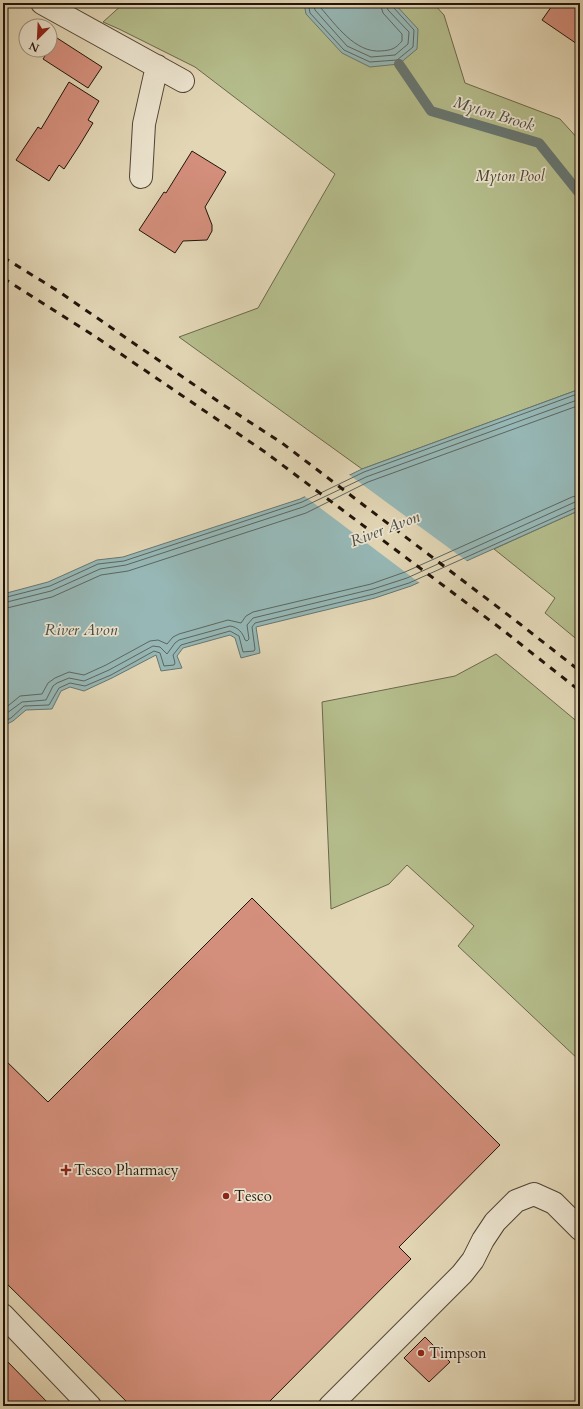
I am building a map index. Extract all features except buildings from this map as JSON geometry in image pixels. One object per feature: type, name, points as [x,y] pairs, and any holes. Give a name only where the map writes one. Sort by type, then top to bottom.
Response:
[{"type":"street","points":[[42,3],[183,81]]},
{"type":"street","points":[[141,177],[144,124],[156,66]]},
{"type":"street","points":[[330,1406],[462,1274],[473,1260],[483,1240],[495,1222],[516,1201],[534,1194],[554,1202],[580,1229]]},
{"type":"street","points":[[3,1315],[90,1406]]},
{"type":"street","points":[[3,1332],[72,1406]]},
{"type":"green space","name":"Myton Pool","points":[[124,3],[433,3],[444,15],[465,83],[560,119],[580,141],[580,389],[362,469],[179,337],[258,308],[335,174],[195,67],[103,22]]},
{"type":"green space","points":[[580,510],[580,642],[545,613],[555,598],[494,549]]},
{"type":"green space","points":[[496,654],[580,724],[580,1061],[458,946],[474,926],[407,865],[389,884],[331,909],[322,702],[455,676]]},
{"type":"water","points":[[304,3],[394,3],[418,29],[417,49],[399,64],[370,67],[342,53],[306,14]]},
{"type":"water","name":"River Avon","points":[[580,389],[580,510],[411,586],[375,598],[256,627],[260,653],[241,658],[235,638],[230,635],[183,648],[177,656],[182,668],[161,671],[156,655],[84,691],[70,687],[61,691],[52,709],[26,710],[13,721],[3,726],[3,594],[48,582],[97,560],[123,557],[300,499],[362,469]]},
{"type":"pier","points":[[348,474],[468,562],[421,584],[303,495]]},
{"type":"waterway","name":"Myton Brook","points":[[399,64],[431,111],[539,143],[580,194]]},
{"type":"railway","points":[[3,257],[58,291],[222,404],[282,443],[580,671]]},
{"type":"railway","points":[[3,278],[93,335],[265,452],[504,631],[580,691]]},
{"type":"place","name":"Tesco Pharmacy","points":[[66,1170]]},
{"type":"place","name":"Tesco","points":[[226,1196]]},
{"type":"place","name":"Timpson","points":[[421,1353]]}]
